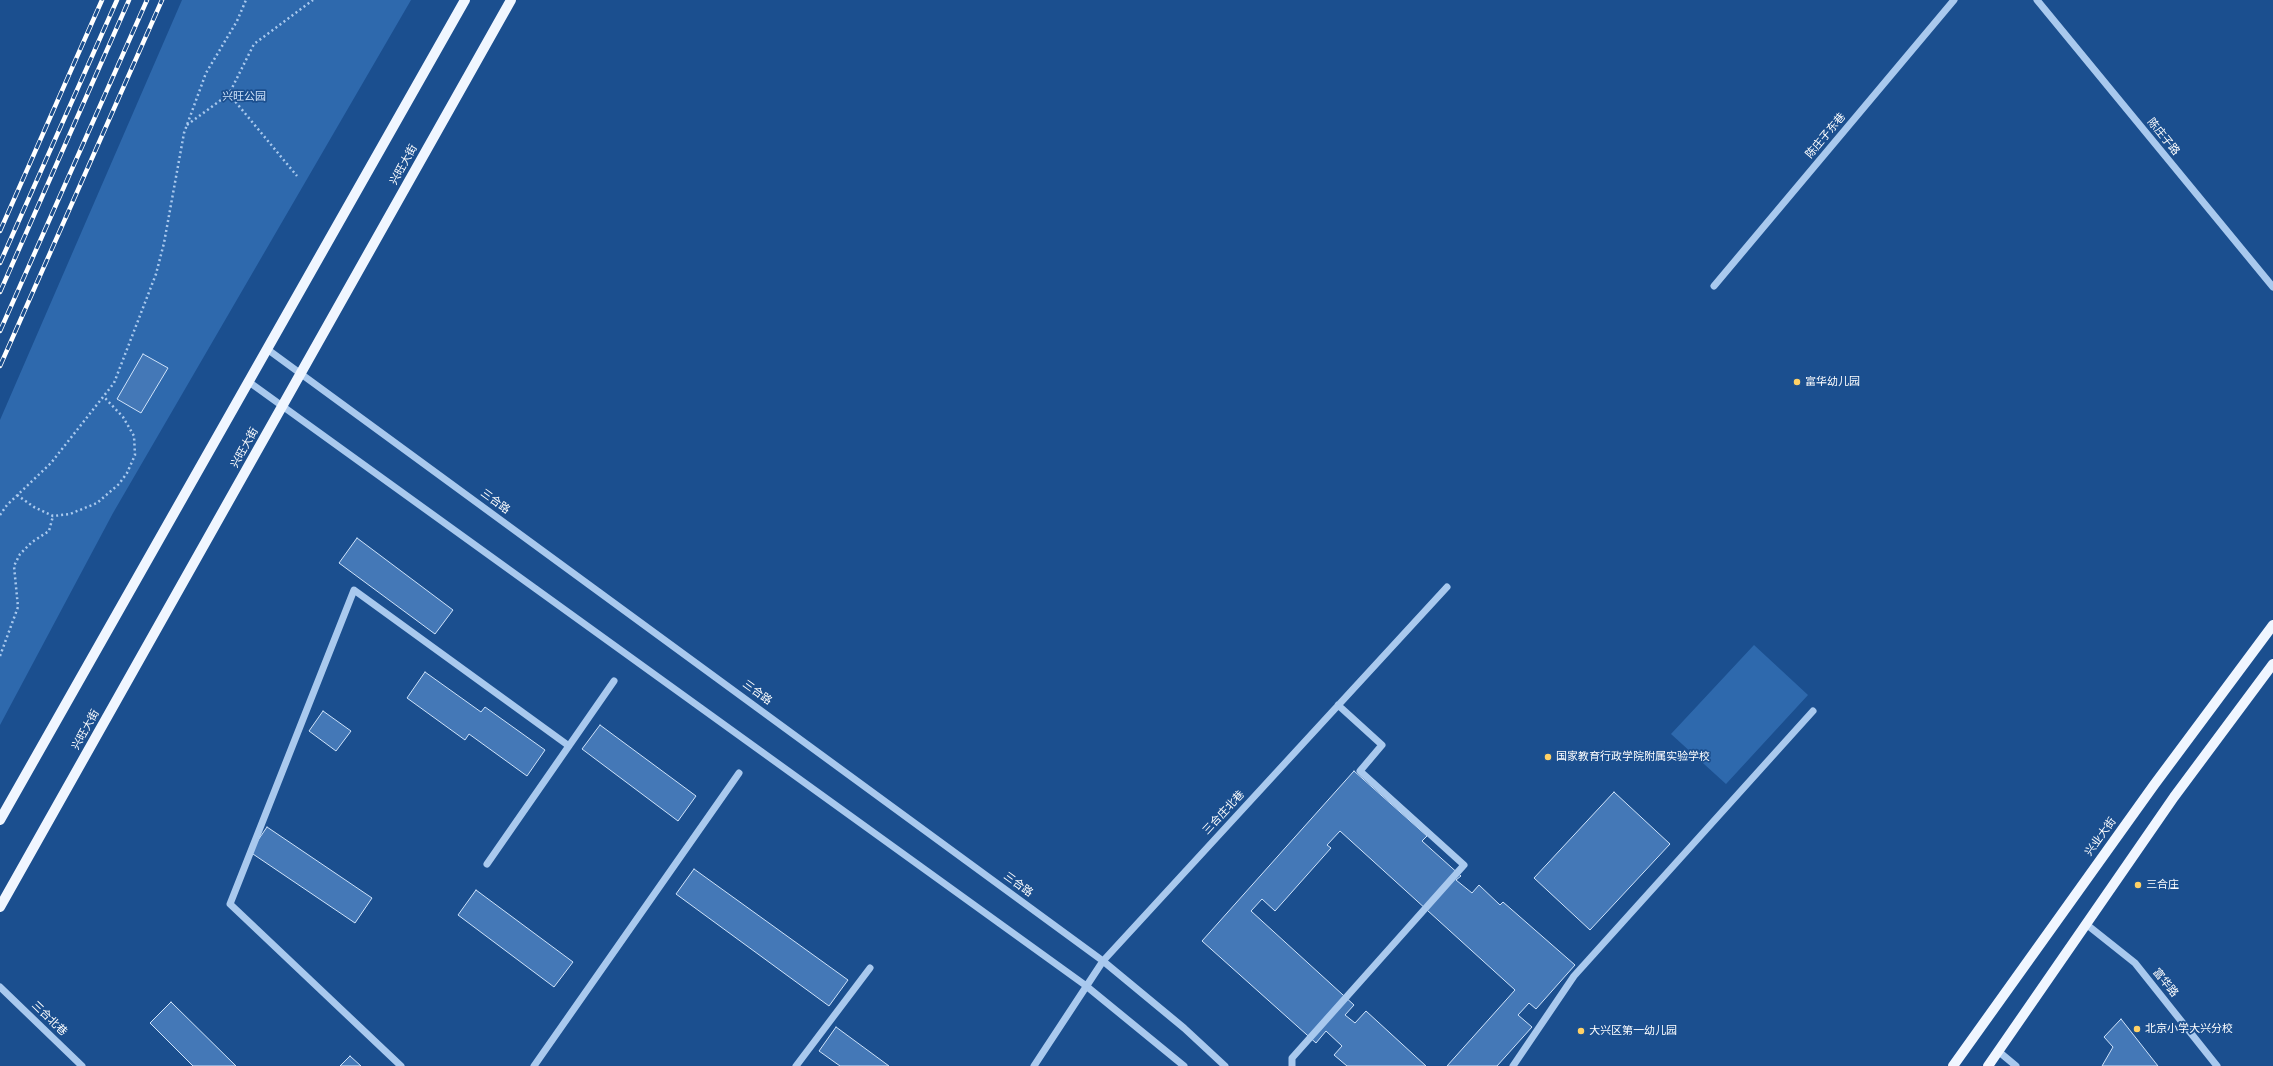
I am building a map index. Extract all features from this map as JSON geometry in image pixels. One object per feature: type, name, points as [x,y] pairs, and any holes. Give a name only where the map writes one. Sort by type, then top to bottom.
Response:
[{"type":"main road","points":[[0,820],[465,0]]},
{"type":"main road","name":"兴旺大街","points":[[0,907],[511,0]]},
{"type":"main road","name":"兴业大街","points":[[1953,1066],[2154,785],[2273,625]]},
{"type":"main road","points":[[1988,1066],[2174,797],[2273,664]]},
{"type":"street","name":"陈庄子东巷","points":[[1714,286],[1954,0]]},
{"type":"street","name":"陈庄子路","points":[[2037,0],[2273,287]]},
{"type":"street","name":"三合路","points":[[267,349],[301,372],[1103,961],[1184,1028],[1225,1066]]},
{"type":"street","points":[[249,382],[283,405],[1085,985],[1184,1066]]},
{"type":"street","name":"三合庄北巷","points":[[1034,1066],[1085,985],[1103,961],[1447,587]]},
{"type":"street","points":[[401,1066],[230,904],[354,590],[569,746]]},
{"type":"street","points":[[487,864],[614,681]]},
{"type":"street","points":[[1292,1066],[1292,1058],[1464,865],[1360,771],[1382,745],[1338,705]]},
{"type":"street","points":[[1514,1066],[1574,976],[1813,711]]},
{"type":"street","points":[[534,1066],[739,773]]},
{"type":"street","name":"富华路","points":[[2086,924],[2135,963],[2217,1066]]},
{"type":"street","points":[[796,1066],[870,968]]},
{"type":"street","name":"三合北巷","points":[[0,987],[82,1066]]},
{"type":"street","points":[[1998,1051],[2016,1066]]},
{"type":"path","points":[[0,515],[17,495],[52,463],[114,383],[156,274],[164,243],[187,125],[206,73],[237,21],[246,0]]},
{"type":"path","points":[[187,125],[229,94],[254,44],[312,0]]},
{"type":"path","points":[[229,94],[297,176]]},
{"type":"path","points":[[17,495],[34,508],[53,516],[70,514],[98,503],[119,484],[127,473],[135,455],[134,436],[123,418],[104,397]]},
{"type":"path","points":[[0,656],[18,606],[14,566],[20,554],[32,542],[49,531],[53,516]]},
{"type":"green space","name":"兴旺公园","points":[[182,0],[411,0],[113,513],[0,725],[0,420]]},
{"type":"green space","points":[[1754,645],[1808,695],[1726,784],[1671,734]]},
{"type":"building","points":[[143,354],[168,368],[141,413],[117,399]]},
{"type":"building","points":[[357,538],[453,610],[435,634],[339,563]]},
{"type":"building","points":[[425,672],[481,712],[485,707],[545,750],[527,776],[469,734],[465,740],[407,698]]},
{"type":"building","points":[[323,711],[351,731],[336,751],[309,731]]},
{"type":"building","points":[[600,725],[696,796],[678,821],[582,749]]},
{"type":"building","points":[[1354,771],[1427,836],[1422,841],[1461,876],[1456,880],[1472,893],[1479,885],[1500,905],[1503,902],[1575,965],[1536,1009],[1529,1003],[1518,1015],[1532,1027],[1497,1066],[1447,1066],[1515,990],[1340,831],[1327,845],[1331,848],[1275,911],[1262,899],[1251,911],[1354,1005],[1345,1015],[1355,1023],[1366,1011],[1426,1066],[1347,1066],[1334,1055],[1342,1046],[1326,1031],[1316,1043],[1202,941]]},
{"type":"building","points":[[1614,792],[1670,844],[1590,930],[1534,878]]},
{"type":"building","points":[[267,827],[372,898],[355,923],[250,852]]},
{"type":"building","points":[[694,869],[848,980],[829,1006],[676,894]]},
{"type":"building","points":[[476,890],[573,962],[554,987],[458,915]]},
{"type":"building","points":[[171,1002],[236,1066],[193,1066],[150,1023]]},
{"type":"building","points":[[2121,1019],[2158,1066],[2102,1066],[2113,1047],[2104,1037]]},
{"type":"building","points":[[836,1027],[889,1066],[840,1066],[819,1051]]},
{"type":"building","points":[[350,1056],[361,1066],[340,1066]]},
{"type":"railway","points":[[0,231],[102,0]]},
{"type":"railway","points":[[0,263],[117,0]]},
{"type":"railway","points":[[0,292],[129,0]]},
{"type":"railway","points":[[0,331],[147,0]]},
{"type":"railway","points":[[0,366],[162,0]]},
{"type":"place","name":"富华幼儿园","points":[[1797,382]]},
{"type":"place","name":"国家教育行政学院附属实验学校","points":[[1548,757]]},
{"type":"place","name":"三合庄","points":[[2138,885]]},
{"type":"place","name":"北京小学大兴分校","points":[[2137,1029]]},
{"type":"place","name":"大兴区第一幼儿园","points":[[1581,1031]]}]
